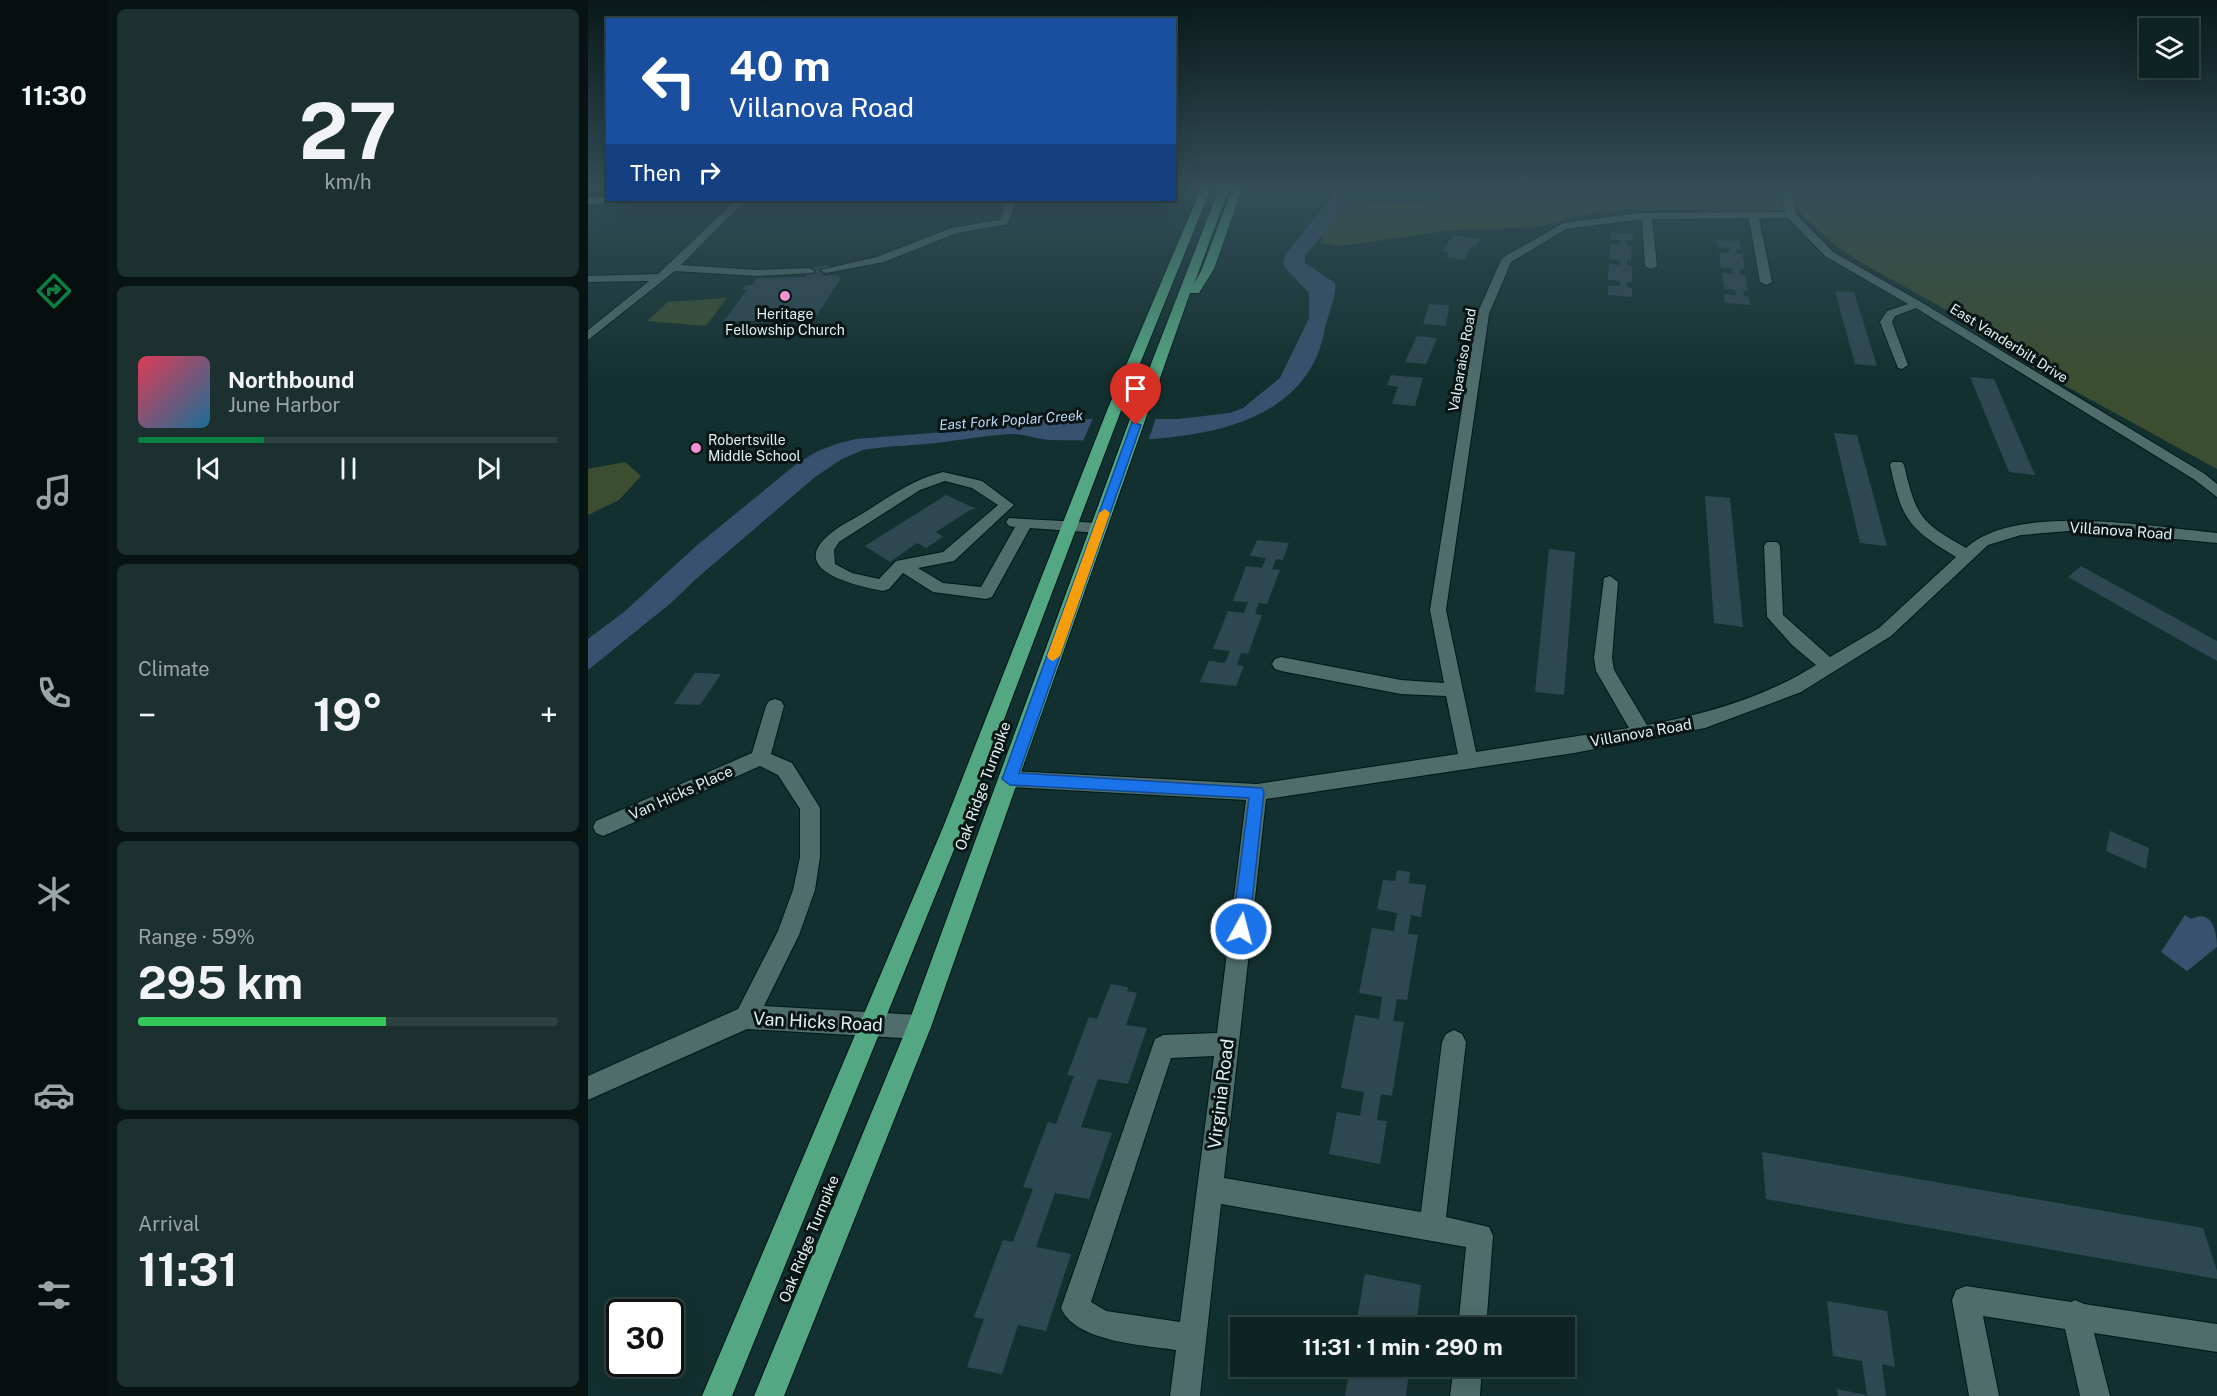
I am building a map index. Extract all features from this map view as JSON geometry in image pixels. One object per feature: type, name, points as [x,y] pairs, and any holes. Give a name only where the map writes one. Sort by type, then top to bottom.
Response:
[{"type":"highway","points":[[717,1396],[873,1025],[954,825],[1115,408],[1181,251]]},
{"type":"highway","name":"Oak Ridge Turnpike","points":[[769,1396],[919,1027],[1010,779],[1141,408],[1201,251]]},
{"type":"highway","points":[[1170,334],[1208,269],[1214,251]]},
{"type":"street","points":[[588,336],[661,278],[689,251]]},
{"type":"street","points":[[829,269],[880,260],[902,251]]},
{"type":"street","name":"Valparaiso Road","points":[[1468,759],[1438,610],[1483,314],[1506,261],[1522,251]]},
{"type":"street","points":[[1650,251],[1651,266]]},
{"type":"street","points":[[1760,251],[1766,282]]},
{"type":"street","name":"East Vanderbilt Drive","points":[[1826,251],[2200,477],[2217,492]]},
{"type":"street","points":[[672,268],[757,273],[809,271]]},
{"type":"street","points":[[588,279],[661,278]]},
{"type":"street","points":[[1902,365],[1886,322],[1891,314],[1917,304]]},
{"type":"street","points":[[1897,465],[1907,510],[1913,521],[1966,556]]},
{"type":"street","points":[[943,476],[957,476],[966,479],[1007,505],[993,519],[948,557],[902,565],[883,585],[836,573],[826,565],[823,558],[824,549],[842,533],[915,487],[943,476]]},
{"type":"street","points":[[993,519],[1099,528]]},
{"type":"street","points":[[902,565],[939,588],[986,592],[1025,523]]},
{"type":"street","name":"Villanova Road","points":[[1010,779],[1257,792],[1698,723],[1795,687],[1885,632],[1983,541],[2020,530],[2081,525],[2217,538]]},
{"type":"street","points":[[1772,546],[1775,617],[1798,641],[1829,666]]},
{"type":"street","points":[[1610,582],[1603,658],[1605,671],[1642,733]]},
{"type":"street","points":[[1281,664],[1401,687],[1454,690]]},
{"type":"street","points":[[746,1017],[788,935],[804,890],[810,857],[810,808],[785,769],[760,758],[775,706]]},
{"type":"street","name":"Van Hicks Place","points":[[603,827],[760,758]]},
{"type":"street","name":"Virginia Road","points":[[1185,1396],[1257,792]]},
{"type":"street","name":"Van Hicks Road","points":[[588,1088],[746,1017],[919,1027]]},
{"type":"street","points":[[1432,1227],[1454,1042]]},
{"type":"street","points":[[1192,1338],[1102,1324],[1075,1308],[1163,1047],[1227,1044]]},
{"type":"street","points":[[1210,1189],[1480,1236],[1473,1317]]},
{"type":"street","points":[[1984,1396],[1966,1300],[2075,1314],[2217,1338]]},
{"type":"street","points":[[2075,1314],[2095,1396]]},
{"type":"street","points":[[1466,1396],[1467,1377]]},
{"type":"green space","points":[[1844,251],[2217,251],[2217,469],[2040,372],[1961,318]]},
{"type":"green space","points":[[727,298],[706,326],[647,321],[668,302]]},
{"type":"green space","points":[[625,462],[641,476],[619,500],[588,515],[588,469]]},
{"type":"water","name":"East Fork Poplar Creek","points":[[1288,251],[1309,251],[1305,256],[1305,263],[1335,283],[1334,300],[1311,367],[1287,396],[1255,416],[1216,429],[1175,437],[1091,441],[1053,440],[1012,434],[863,450],[842,459],[815,477],[671,603],[588,670],[588,639],[624,612],[695,547],[795,465],[816,452],[836,444],[856,439],[932,433],[1038,419],[1178,419],[1230,413],[1243,408],[1280,378],[1309,318],[1309,293],[1285,268],[1283,262]]},
{"type":"water","points":[[2185,915],[2191,919],[2204,916],[2212,923],[2217,947],[2187,971],[2161,952]]},
{"type":"pier","points":[[1157,415],[1148,441],[1083,441],[1094,416]]},
{"type":"building","points":[[1444,251],[1469,251],[1464,260],[1446,257],[1449,252]]},
{"type":"building","points":[[1610,251],[1632,251],[1631,261],[1627,260],[1627,265],[1632,266],[1632,282],[1627,282],[1627,287],[1632,288],[1632,297],[1608,295],[1608,286],[1620,286],[1620,281],[1608,280],[1609,264],[1620,265],[1620,260],[1609,259]]},
{"type":"building","points":[[1730,251],[1736,251],[1737,254],[1742,254],[1745,269],[1740,269],[1741,275],[1745,275],[1748,291],[1743,290],[1744,296],[1749,297],[1750,305],[1725,303],[1724,294],[1736,295],[1735,290],[1724,289],[1722,273],[1733,274],[1732,268],[1721,268],[1719,252],[1730,253]]},
{"type":"building","points":[[829,265],[823,276],[836,275],[841,278],[815,318],[723,322],[747,290],[742,290],[746,285],[752,285],[757,278],[805,277],[811,268]]},
{"type":"building","points":[[1835,291],[1854,292],[1877,366],[1855,364]]},
{"type":"building","points":[[1429,304],[1449,305],[1446,326],[1423,324]]},
{"type":"building","points":[[1417,336],[1437,338],[1426,364],[1405,362]]},
{"type":"building","points":[[1391,375],[1423,378],[1415,406],[1392,404],[1398,387],[1387,385]]},
{"type":"building","points":[[1970,377],[1994,379],[2035,475],[2009,472]]},
{"type":"building","points":[[1834,433],[1857,435],[1887,546],[1860,543]]},
{"type":"building","points":[[946,495],[976,509],[970,510],[936,532],[943,537],[926,548],[917,543],[890,562],[865,546]]},
{"type":"building","points":[[1705,496],[1730,498],[1743,627],[1714,623]]},
{"type":"building","points":[[1257,540],[1289,543],[1283,560],[1276,559],[1272,569],[1280,570],[1267,604],[1259,603],[1255,614],[1262,615],[1248,654],[1241,653],[1237,665],[1244,666],[1236,686],[1200,682],[1209,661],[1225,663],[1230,651],[1213,649],[1228,611],[1244,613],[1248,602],[1233,601],[1246,566],[1262,568],[1266,558],[1250,556]]},
{"type":"building","points":[[1549,549],[1575,552],[1564,695],[1535,692]]},
{"type":"building","points":[[2081,566],[2217,641],[2217,661],[2068,577]]},
{"type":"building","points":[[695,673],[721,674],[700,705],[674,704]]},
{"type":"building","points":[[2110,831],[2149,848],[2146,869],[2106,851]]},
{"type":"building","points":[[1397,870],[1410,872],[1409,883],[1426,885],[1421,917],[1411,915],[1408,934],[1418,935],[1407,1000],[1397,999],[1393,1021],[1404,1022],[1392,1096],[1381,1094],[1377,1120],[1387,1121],[1380,1164],[1329,1154],[1337,1112],[1360,1116],[1364,1092],[1341,1088],[1355,1015],[1379,1019],[1382,997],[1359,993],[1372,928],[1394,931],[1397,913],[1377,909],[1383,880],[1395,881]]},
{"type":"building","points":[[1111,984],[1128,987],[1127,991],[1137,993],[1126,1025],[1147,1028],[1128,1084],[1098,1079],[1081,1127],[1112,1133],[1089,1199],[1055,1193],[1036,1247],[1071,1254],[1046,1331],[1018,1325],[1002,1374],[967,1367],[984,1319],[974,1317],[1003,1240],[1013,1242],[1033,1189],[1023,1187],[1048,1122],[1056,1124],[1074,1076],[1067,1075],[1089,1017],[1097,1019]]},
{"type":"building","points":[[1762,1152],[2203,1228],[2217,1271],[2217,1279],[1766,1199]]},
{"type":"building","points":[[1365,1274],[1421,1285],[1417,1317],[1357,1317]]},
{"type":"building","points":[[1827,1301],[1887,1311],[1895,1367],[1882,1364],[1886,1396],[1867,1396],[1862,1361],[1833,1356]]},
{"type":"building","points":[[1348,1377],[1408,1377],[1406,1396],[1345,1396]]},
{"type":"building","points":[[1837,1389],[1866,1395],[1838,1396]]},
{"type":"slow traffic","points":[[1053,656],[1105,513]]},
{"type":"place","name":"Heritage Fellowship Church","points":[[785,296]]},
{"type":"place","name":"Robertsville Middle School","points":[[696,448]]},
{"type":"route","points":[[1136,425],[1010,779],[1257,792],[1241,929]]}]
